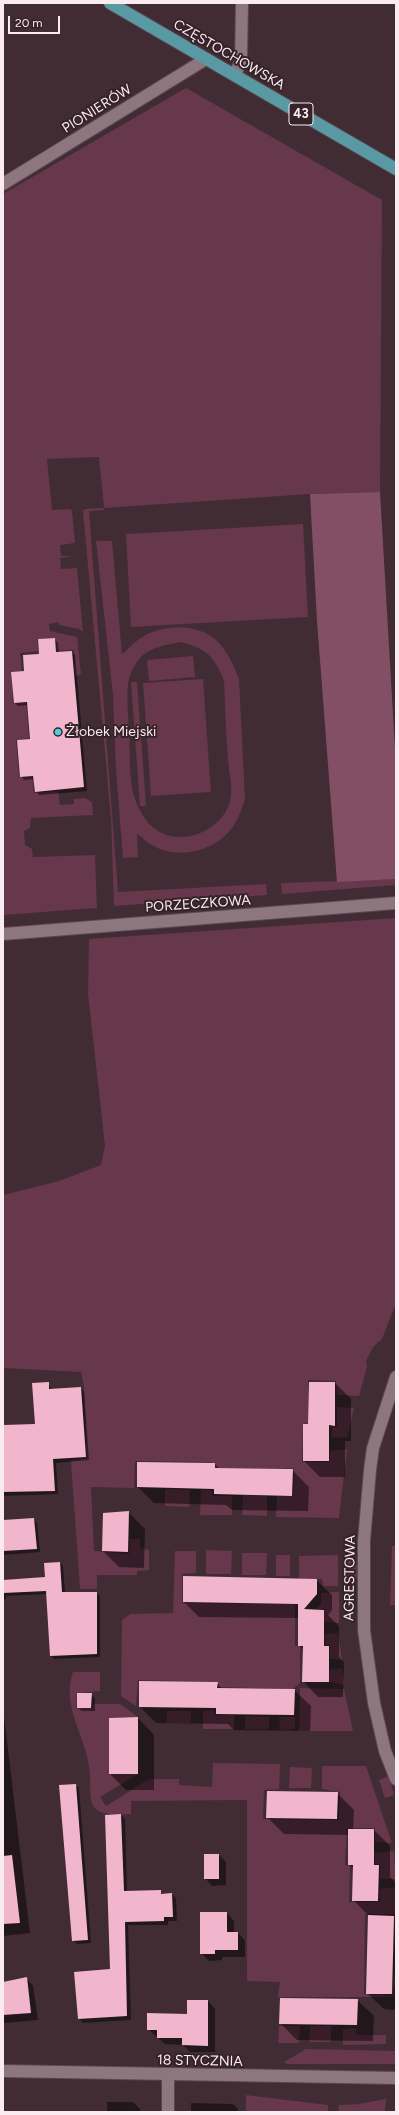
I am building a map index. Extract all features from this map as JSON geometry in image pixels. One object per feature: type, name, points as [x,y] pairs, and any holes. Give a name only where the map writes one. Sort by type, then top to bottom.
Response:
[{"type":"main road","name":"CZĘSTOCHOWSKA","points":[[110,3],[396,169]]},
{"type":"street","points":[[235,75],[239,66],[241,55],[242,3]]},
{"type":"street","name":"PIONIERÓW","points":[[3,184],[206,59]]},
{"type":"street","name":"PORZECZKOWA","points":[[3,934],[396,903]]},
{"type":"street","name":"AGRESTOWA","points":[[396,1377],[373,1448],[370,1470],[364,1541],[364,1630],[374,1703],[385,1751],[396,1779]]},
{"type":"street","name":"18 STYCZNIA","points":[[3,2072],[396,2078]]},
{"type":"street","points":[[168,2075],[168,2112]]},
{"type":"shaded area","points":[[186,88],[382,200],[380,492],[310,494],[104,508],[99,457],[47,459],[52,510],[70,509],[72,511],[75,543],[60,545],[61,556],[74,556],[60,558],[61,569],[77,568],[83,632],[79,629],[59,625],[59,622],[49,624],[50,631],[77,637],[81,674],[75,676],[74,650],[56,651],[55,638],[37,639],[38,651],[20,653],[22,671],[11,672],[13,703],[26,703],[29,738],[16,740],[19,777],[32,777],[34,793],[58,791],[60,805],[74,804],[74,799],[85,798],[92,802],[93,815],[31,818],[30,828],[24,831],[25,845],[32,849],[33,857],[95,855],[97,908],[3,915],[3,194]]},
{"type":"shaded area","points":[[380,492],[396,766],[396,879],[337,882],[317,621],[310,494]]},
{"type":"shaded area","points":[[104,508],[104,510],[89,511],[118,892],[266,884],[267,895],[114,906],[111,818],[83,511],[85,509]]},
{"type":"shaded area","points":[[303,524],[308,617],[131,627],[126,534]]},
{"type":"shaded area","points":[[96,541],[112,541],[122,654],[147,634],[158,630],[180,627],[191,629],[212,637],[220,644],[231,661],[239,679],[245,799],[238,818],[230,831],[218,841],[200,850],[181,853],[171,852],[152,845],[137,834],[138,857],[123,858],[116,770],[113,695]],"holes":[[[179,642],[188,644],[208,654],[217,665],[224,681],[231,795],[227,809],[219,820],[209,829],[182,837],[169,836],[156,830],[146,820],[135,800],[130,770],[128,691],[129,679],[132,670],[141,657],[161,646]]]},
{"type":"shaded area","points":[[193,656],[195,677],[149,681],[147,660]]},
{"type":"shaded area","points":[[203,679],[211,792],[151,796],[143,683]]},
{"type":"shaded area","points":[[131,682],[137,682],[146,806],[140,806]]},
{"type":"shaded area","points":[[396,879],[396,885],[282,894],[281,883]]},
{"type":"shaded area","points":[[396,918],[396,1303],[382,1339],[373,1347],[366,1361],[367,1367],[359,1396],[337,1395],[336,1381],[308,1380],[309,1423],[303,1424],[302,1462],[329,1462],[331,1451],[347,1449],[339,1518],[276,1517],[277,1496],[293,1496],[294,1468],[213,1468],[212,1462],[135,1461],[134,1488],[91,1487],[94,1551],[129,1554],[130,1539],[140,1539],[140,1548],[149,1550],[149,1570],[137,1571],[137,1575],[97,1575],[97,1589],[80,1589],[71,1461],[87,1458],[84,1387],[81,1372],[4,1368],[3,1195],[59,1181],[101,1165],[105,1146],[88,994],[89,939]]},
{"type":"shaded area","points":[[337,1407],[354,1408],[347,1438],[331,1437],[332,1427],[337,1427]]},
{"type":"shaded area","points":[[165,1489],[190,1490],[189,1507],[165,1506]]},
{"type":"shaded area","points":[[201,1490],[212,1490],[212,1496],[232,1496],[232,1515],[200,1515]]},
{"type":"shaded area","points":[[243,1495],[267,1496],[267,1516],[242,1515]]},
{"type":"shaded area","points":[[392,1546],[396,1546],[396,1605],[390,1605]]},
{"type":"shaded area","points":[[206,1550],[232,1551],[231,1574],[206,1574]]},
{"type":"shaded area","points":[[175,1551],[196,1551],[196,1573],[182,1574],[182,1603],[295,1604],[295,1646],[300,1646],[300,1683],[293,1689],[216,1687],[216,1682],[138,1680],[136,1706],[121,1696],[122,1620],[130,1614],[173,1613]]},
{"type":"shaded area","points":[[242,1553],[267,1553],[266,1575],[242,1575]]},
{"type":"shaded area","points":[[348,1553],[357,1561],[358,1579],[347,1579]]},
{"type":"shaded area","points":[[276,1555],[290,1555],[290,1576],[276,1576]]},
{"type":"shaded area","points":[[338,1555],[338,1586],[323,1586],[322,1579],[299,1579],[299,1556]]},
{"type":"shaded area","points":[[339,1592],[339,1623],[324,1622],[324,1609],[315,1609],[321,1604],[321,1593]]},
{"type":"shaded area","points":[[338,1633],[342,1660],[330,1659],[330,1645],[325,1645],[325,1634]]},
{"type":"shaded area","points":[[342,1668],[344,1685],[329,1682],[330,1670]]},
{"type":"shaded area","points":[[73,1672],[100,1672],[100,1691],[77,1693],[76,1708],[93,1708],[93,1704],[120,1704],[138,1717],[109,1718],[109,1774],[138,1774],[100,1797],[106,1806],[149,1779],[179,1779],[179,1785],[212,1787],[213,1763],[280,1764],[279,1789],[264,1790],[263,1819],[339,1820],[340,1792],[322,1789],[322,1766],[366,1766],[392,1843],[375,1842],[375,1828],[347,1828],[345,1865],[350,1866],[349,1902],[380,1902],[380,1889],[396,1887],[396,1927],[395,1914],[365,1914],[364,1994],[392,1996],[394,1974],[396,1974],[393,1997],[278,1997],[280,1982],[247,1981],[247,1800],[131,1801],[131,1814],[109,1814],[97,1810],[92,1804],[88,1762],[72,1711],[70,1686]]},
{"type":"shaded area","points":[[300,1688],[344,1689],[353,1731],[299,1731]]},
{"type":"shaded area","points":[[214,1710],[215,1715],[234,1715],[234,1729],[203,1729],[203,1711]]},
{"type":"shaded area","points":[[167,1711],[191,1711],[191,1723],[167,1723]]},
{"type":"shaded area","points":[[245,1716],[269,1717],[269,1729],[245,1729]]},
{"type":"shaded area","points":[[279,1717],[295,1717],[295,1729],[280,1730]]},
{"type":"shaded area","points":[[290,1767],[312,1768],[311,1788],[289,1788]]},
{"type":"shaded area","points":[[389,1776],[394,1795],[385,1798],[379,1780]]},
{"type":"shaded area","points":[[394,1851],[396,1879],[380,1879],[380,1864],[375,1863],[375,1853]]},
{"type":"shaded area","points":[[279,2026],[300,2026],[299,2043],[278,2043]]},
{"type":"shaded area","points":[[310,2026],[331,2026],[331,2042],[309,2042]]},
{"type":"shaded area","points":[[356,2028],[356,2035],[386,2035],[386,2044],[343,2045],[343,2029]]},
{"type":"shaded area","points":[[306,2049],[396,2051],[396,2064],[287,2064],[284,2062]]},
{"type":"shaded area","points":[[246,2095],[328,2105],[328,2111],[338,2112],[246,2112]]},
{"type":"shaded area","points":[[386,2099],[385,2112],[338,2112],[339,2105],[359,2104]]},
{"type":"building","name":"Żłobek Miejski","points":[[55,638],[56,652],[72,651],[84,787],[35,792],[33,776],[20,777],[17,740],[30,739],[27,702],[14,703],[11,672],[24,671],[23,655],[39,654],[38,639]]},
{"type":"building","points":[[49,1382],[49,1389],[81,1387],[86,1457],[53,1459],[55,1491],[3,1492],[3,1425],[35,1424],[32,1383]]},
{"type":"building","points":[[309,1382],[335,1382],[335,1426],[329,1425],[329,1461],[303,1461],[303,1424],[308,1424]]},
{"type":"building","points":[[137,1462],[215,1463],[215,1468],[293,1469],[292,1496],[214,1494],[214,1489],[137,1487]]},
{"type":"building","points":[[129,1511],[128,1552],[102,1551],[103,1513]]},
{"type":"building","points":[[34,1518],[37,1549],[3,1551],[3,1520]]},
{"type":"building","points":[[60,1562],[62,1592],[97,1592],[97,1654],[50,1656],[46,1591],[3,1593],[3,1580],[45,1577],[44,1563]]},
{"type":"building","points":[[183,1576],[317,1579],[317,1594],[304,1609],[324,1610],[324,1646],[329,1646],[329,1682],[302,1682],[303,1646],[298,1646],[298,1604],[183,1602]]},
{"type":"building","points":[[139,1681],[218,1682],[217,1688],[295,1689],[294,1715],[216,1714],[216,1708],[139,1707]]},
{"type":"building","points":[[77,1693],[92,1693],[91,1708],[77,1708]]},
{"type":"building","points":[[138,1717],[138,1774],[109,1774],[109,1718]]},
{"type":"building","points":[[76,1784],[88,1940],[72,1941],[59,1785]]},
{"type":"building","points":[[267,1791],[338,1792],[337,1819],[266,1818]]},
{"type":"building","points":[[121,1814],[124,1891],[161,1890],[161,1894],[172,1893],[173,1917],[164,1917],[164,1921],[125,1922],[127,2016],[78,2019],[74,1972],[110,1969],[105,1815]]},
{"type":"building","points":[[348,1829],[374,1829],[374,1865],[379,1865],[378,1901],[352,1901],[353,1865],[348,1865]]},
{"type":"building","points":[[204,1854],[219,1854],[219,1879],[204,1879]]},
{"type":"building","points":[[12,1855],[20,1923],[3,1924],[3,1856]]},
{"type":"building","points":[[200,1912],[227,1912],[227,1932],[238,1932],[238,1950],[215,1950],[215,1954],[200,1954]]},
{"type":"building","points":[[368,1915],[394,1916],[392,1994],[366,1994]]},
{"type":"building","points":[[27,1977],[31,2013],[3,2015],[3,1982]]},
{"type":"building","points":[[280,1998],[358,1999],[357,2025],[279,2024]]},
{"type":"building","points":[[187,2000],[208,2000],[208,2046],[182,2045],[182,2038],[157,2038],[157,2030],[147,2030],[147,2013],[187,2014]]},
{"type":"place","name":"Żłobek Miejski","points":[[58,732]]}]
